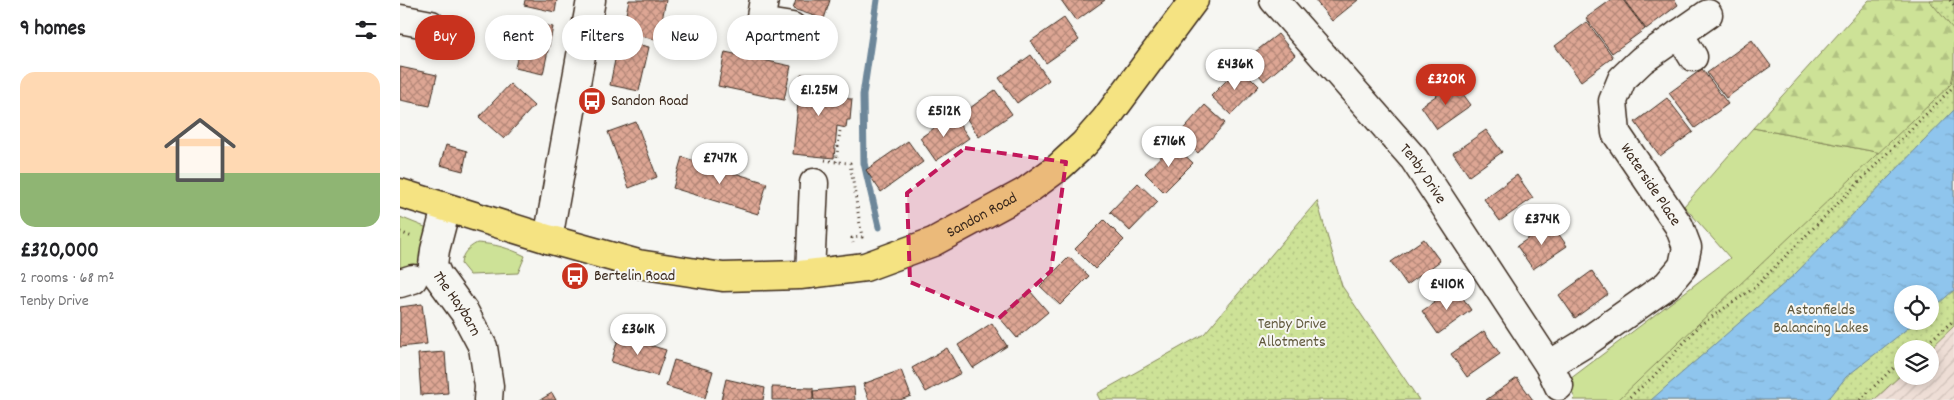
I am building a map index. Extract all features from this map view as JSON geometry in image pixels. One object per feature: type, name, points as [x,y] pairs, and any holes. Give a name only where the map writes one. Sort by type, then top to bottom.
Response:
[{"type":"main road","name":"Sandon Road","points":[[400,193],[548,239],[638,264],[723,277],[810,274],[861,268],[933,242],[1025,192],[1059,167],[1084,144],[1104,120],[1194,0]]},
{"type":"street","points":[[548,239],[591,0]]},
{"type":"street","points":[[761,15],[764,0]]},
{"type":"street","name":"Tenby Drive","points":[[1274,0],[1414,159],[1554,376],[1582,345]]},
{"type":"street","name":"Waterside Place","points":[[1582,345],[1667,285],[1683,266],[1687,247],[1679,226],[1616,132],[1613,101],[1622,79],[1642,60],[1708,14]]},
{"type":"street","points":[[400,19],[415,22]]},
{"type":"street","points":[[1679,34],[1694,57]]},
{"type":"street","points":[[810,274],[814,183]]},
{"type":"street","name":"The Haybarn","points":[[446,208],[433,264],[438,276],[465,313],[483,347],[489,386],[488,400]]},
{"type":"path","points":[[1950,0],[1954,5]]},
{"type":"path","points":[[1626,400],[1652,378],[1700,325],[1754,288],[1954,86]]},
{"type":"path","points":[[839,129],[836,162],[850,163],[862,237],[852,238],[861,268]]},
{"type":"path","points":[[1931,340],[1954,320]]},
{"type":"path","points":[[1860,400],[1894,368]]},
{"type":"highlighted area","points":[[965,148],[1066,162],[1051,271],[998,319],[910,282],[907,193]]},
{"type":"shaded area","points":[[1954,326],[1954,400],[1874,400],[1894,381],[1894,385],[1939,385],[1939,340]]},
{"type":"green space","points":[[1869,0],[1954,0],[1954,110],[1907,158],[1753,128]]},
{"type":"green space","points":[[1929,0],[1954,0],[1954,30]]},
{"type":"green space","name":"Astonfields Balancing Lakes","points":[[1954,69],[1954,326],[1939,340],[1894,340],[1894,381],[1874,400],[1618,400],[1951,84]]},
{"type":"green space","points":[[1753,128],[1907,158],[1651,400],[1573,400],[1575,398],[1566,382],[1730,258],[1684,206]]},
{"type":"green space","name":"Tenby Drive Allotments","points":[[1317,201],[1342,286],[1419,400],[1100,400],[1097,394],[1204,334]]},
{"type":"green space","points":[[400,217],[425,227],[429,232],[426,259],[400,272]]},
{"type":"green space","points":[[477,243],[502,247],[525,256],[518,273],[470,275],[461,264],[466,251]]},
{"type":"water","name":"Astonfields Balancing Lakes","points":[[1954,110],[1954,290],[1939,303],[1939,285],[1894,285],[1894,330],[1906,330],[1846,377],[1826,400],[1651,400],[1795,274]]},
{"type":"building","points":[[525,0],[557,0],[555,12],[524,5]]},
{"type":"building","points":[[629,0],[666,0],[663,15],[653,15],[653,39],[643,37],[643,15],[626,15]]},
{"type":"building","points":[[796,0],[830,0],[825,15],[812,15],[793,9]]},
{"type":"building","points":[[1061,0],[1105,0],[1076,21]]},
{"type":"building","points":[[1315,0],[1358,0],[1332,21]]},
{"type":"building","points":[[1611,0],[1623,0],[1645,29],[1612,53],[1586,18]]},
{"type":"building","points":[[1624,0],[1675,0],[1678,5],[1646,29]]},
{"type":"building","points":[[1064,18],[1079,40],[1046,63],[1031,41]]},
{"type":"building","points":[[1587,22],[1613,57],[1581,81],[1555,46]]},
{"type":"building","points":[[1278,34],[1295,55],[1264,81],[1246,59]]},
{"type":"building","points":[[1752,40],[1771,66],[1726,98],[1707,73]]},
{"type":"building","points":[[643,46],[649,47],[639,91],[610,85],[615,60],[643,60]]},
{"type":"building","points":[[725,52],[727,52],[727,60],[763,60],[791,66],[784,100],[718,86]]},
{"type":"building","points":[[1031,55],[1049,80],[1017,103],[999,78]]},
{"type":"building","points":[[517,60],[546,60],[543,74],[515,68]]},
{"type":"building","points":[[400,67],[437,75],[430,106],[400,100]]},
{"type":"building","points":[[1240,67],[1259,86],[1231,115],[1211,96]]},
{"type":"building","points":[[1702,69],[1728,104],[1695,128],[1669,93]]},
{"type":"building","points":[[801,74],[836,77],[834,98],[852,99],[850,120],[847,120],[846,128],[837,126],[834,158],[793,154]]},
{"type":"building","points":[[1455,83],[1471,105],[1437,129],[1421,106]]},
{"type":"building","points":[[510,84],[534,106],[504,139],[479,117]]},
{"type":"building","points":[[995,90],[1012,114],[979,137],[963,113]]},
{"type":"building","points":[[1667,98],[1693,132],[1660,156],[1635,122]]},
{"type":"building","points":[[1205,105],[1225,123],[1198,153],[1178,135]]},
{"type":"building","points":[[953,115],[969,138],[936,161],[920,138]]},
{"type":"building","points":[[636,122],[657,177],[629,188],[608,132]]},
{"type":"building","points":[[1486,130],[1502,152],[1469,176],[1453,153]]},
{"type":"building","points":[[908,141],[923,162],[881,192],[866,170]]},
{"type":"building","points":[[1173,144],[1193,163],[1164,192],[1145,173]]},
{"type":"building","points":[[446,145],[467,151],[463,171],[440,165]]},
{"type":"building","points":[[682,157],[767,183],[758,214],[673,188]]},
{"type":"building","points":[[1517,175],[1533,198],[1500,221],[1484,199]]},
{"type":"building","points":[[1138,183],[1158,202],[1130,231],[1110,212]]},
{"type":"building","points":[[1104,220],[1124,240],[1095,269],[1075,249]]},
{"type":"building","points":[[1551,223],[1567,246],[1533,269],[1517,246]]},
{"type":"building","points":[[1424,239],[1440,261],[1407,285],[1391,262]]},
{"type":"building","points":[[1069,257],[1089,276],[1060,305],[1040,286]]},
{"type":"building","points":[[1592,271],[1608,294],[1575,318],[1559,295]]},
{"type":"building","points":[[1456,288],[1471,310],[1438,334],[1422,311]]},
{"type":"building","points":[[1030,291],[1048,312],[1017,338],[999,317]]},
{"type":"building","points":[[422,304],[427,344],[400,347],[400,307]]},
{"type":"building","points":[[992,323],[1007,346],[973,368],[958,345]]},
{"type":"building","points":[[1484,331],[1500,354],[1467,377],[1451,354]]},
{"type":"building","points":[[619,336],[666,350],[657,376],[611,362]]},
{"type":"building","points":[[947,348],[961,373],[926,392],[912,368]]},
{"type":"building","points":[[445,352],[448,393],[421,395],[418,354]]},
{"type":"building","points":[[674,360],[713,371],[705,398],[666,386]]},
{"type":"building","points":[[901,370],[911,396],[900,400],[869,400],[863,384]]},
{"type":"building","points":[[1517,378],[1533,400],[1486,400]]},
{"type":"building","points":[[726,379],[765,388],[763,400],[721,400]]},
{"type":"building","points":[[772,387],[813,388],[813,400],[772,400]]},
{"type":"building","points":[[854,387],[855,400],[814,400],[813,391]]},
{"type":"building","points":[[552,393],[556,400],[540,400]]},
{"type":"waterway","points":[[877,0],[863,95],[864,163],[879,227]]},
{"type":"place","name":"Sandon Road","points":[[592,101]]},
{"type":"place","name":"Bertelin Road","points":[[575,276]]}]
